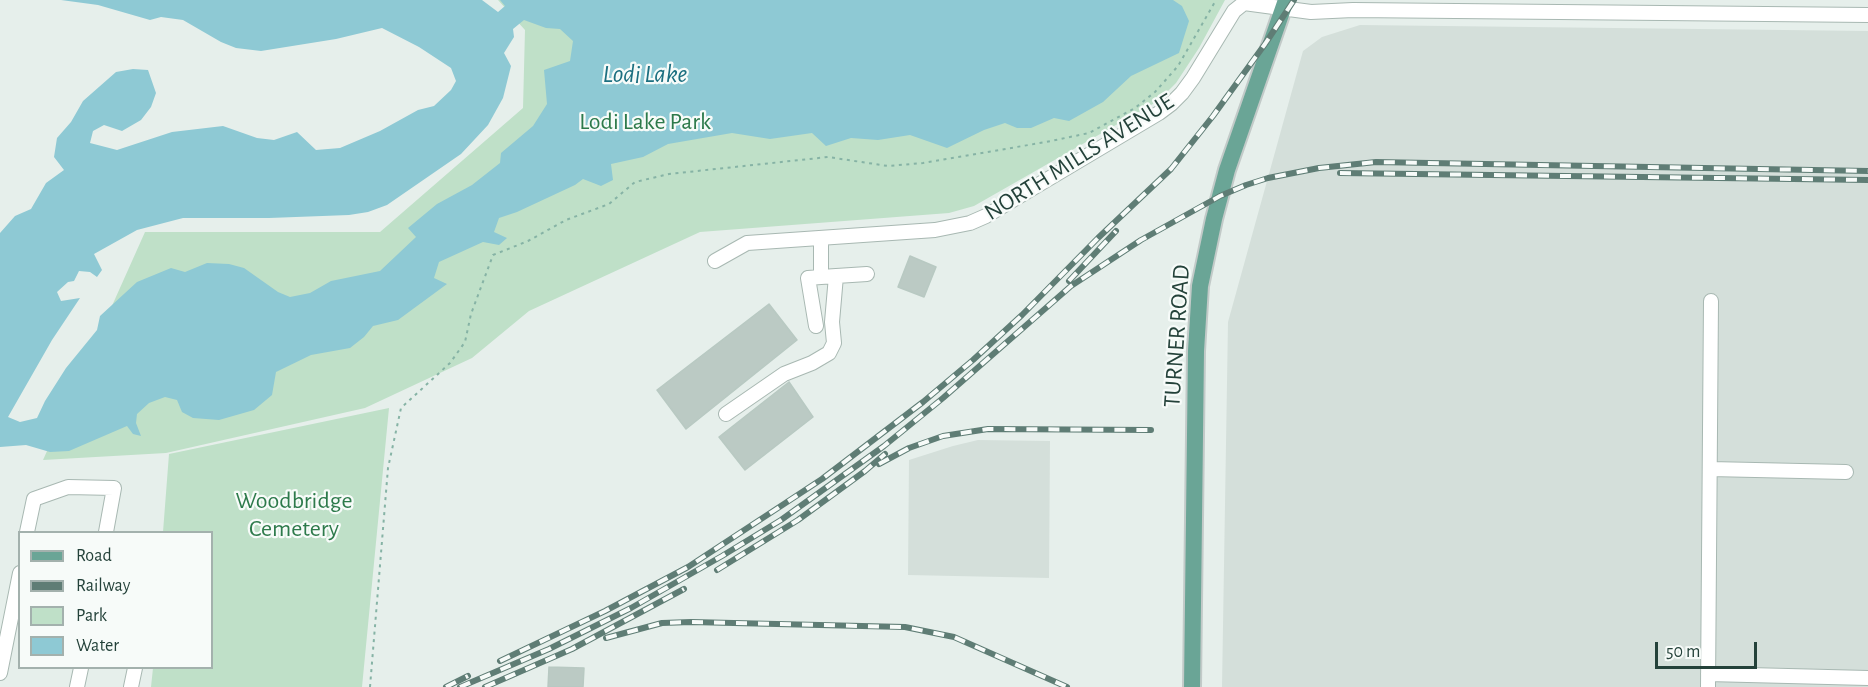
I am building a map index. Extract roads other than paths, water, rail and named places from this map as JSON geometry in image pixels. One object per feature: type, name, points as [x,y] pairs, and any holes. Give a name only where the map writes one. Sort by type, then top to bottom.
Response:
[{"type":"main road","name":"TURNER ROAD","points":[[1192,687],[1196,351],[1200,286],[1207,245],[1225,179],[1284,5]]},
{"type":"street","name":"NORTH MILLS AVENUE","points":[[715,261],[747,243],[935,230],[970,223],[986,216],[1171,104],[1182,93],[1239,6],[1250,3],[1284,5],[1311,12],[1435,6],[1573,6],[1666,7],[1868,15]]},
{"type":"street","points":[[821,238],[821,277]]},
{"type":"street","points":[[816,326],[808,278],[867,274]]},
{"type":"street","points":[[726,414],[784,374],[812,363],[829,352],[834,343],[832,322],[836,276]]},
{"type":"street","points":[[1711,302],[1708,681],[1868,678]]},
{"type":"street","points":[[1710,469],[1846,472]]},
{"type":"street","points":[[27,531],[34,499],[68,487],[114,488],[106,531]]},
{"type":"street","points":[[0,673],[18,583]]},
{"type":"street","points":[[77,687],[81,669]]},
{"type":"street","points":[[131,687],[135,669]]},
{"type":"water","name":"Lodi Lake","points":[[61,0],[482,0],[498,12],[505,6],[500,0],[1173,0],[1182,6],[1189,21],[1179,53],[1131,76],[1103,102],[1069,121],[1054,118],[1031,128],[1017,128],[1005,123],[984,130],[947,148],[910,135],[878,140],[851,138],[826,146],[812,133],[770,139],[732,133],[668,144],[643,157],[611,164],[613,180],[601,186],[583,179],[517,212],[499,218],[494,232],[507,238],[499,245],[483,242],[439,262],[434,278],[447,284],[398,320],[373,326],[350,348],[311,355],[276,372],[272,395],[254,410],[219,420],[193,418],[182,412],[177,400],[165,397],[149,403],[137,414],[136,423],[141,436],[133,434],[127,426],[69,451],[50,452],[26,445],[0,447],[0,233],[15,216],[31,209],[46,183],[64,170],[54,157],[57,138],[71,122],[83,101],[116,72],[133,69],[148,70],[156,93],[151,107],[141,120],[122,131],[104,125],[93,131],[90,143],[117,150],[172,132],[223,126],[257,138],[274,140],[297,132],[316,150],[340,148],[380,131],[418,110],[434,106],[451,90],[456,81],[451,68],[419,47],[382,28],[336,39],[261,51],[236,48],[183,20],[161,17],[150,20],[98,5]],"holes":[[[524,20],[546,28],[560,29],[573,41],[570,61],[544,70],[547,104],[533,126],[501,153],[500,163],[472,185],[437,204],[408,228],[416,237],[380,271],[331,281],[310,293],[290,297],[278,292],[244,268],[229,264],[207,263],[185,272],[171,268],[137,282],[100,316],[97,330],[66,368],[37,418],[20,422],[8,417],[52,340],[80,298],[61,301],[57,292],[68,282],[74,281],[79,271],[90,272],[97,277],[102,270],[94,254],[137,230],[183,218],[349,215],[368,212],[387,205],[461,154],[488,125],[503,98],[511,66],[504,53],[514,37],[513,29]]]},
{"type":"railway","points":[[500,661],[605,611],[688,567],[822,479],[923,402],[1022,315],[1098,238],[1171,169],[1213,116],[1294,0]]},
{"type":"railway","points":[[460,687],[549,649],[631,608],[781,520],[884,446],[943,398],[1071,286],[1141,240],[1220,196],[1246,185],[1268,178],[1319,168],[1376,162],[1868,171]]},
{"type":"railway","points":[[1340,173],[1868,180]]},
{"type":"railway","points":[[1069,281],[1116,231]]},
{"type":"railway","points":[[879,464],[909,448],[943,436],[988,429],[1151,430]]},
{"type":"railway","points":[[717,570],[798,520],[885,454]]},
{"type":"railway","points":[[485,687],[572,649],[684,589]]},
{"type":"railway","points":[[606,638],[662,623],[905,627],[954,637],[1067,687]]},
{"type":"railway","points":[[446,687],[468,676]]},
{"type":"park label","name":"Lodi Lake Park","points":[[645,122]]},
{"type":"park label","name":"Woodbridge Cemetery","points":[[294,515]]}]
